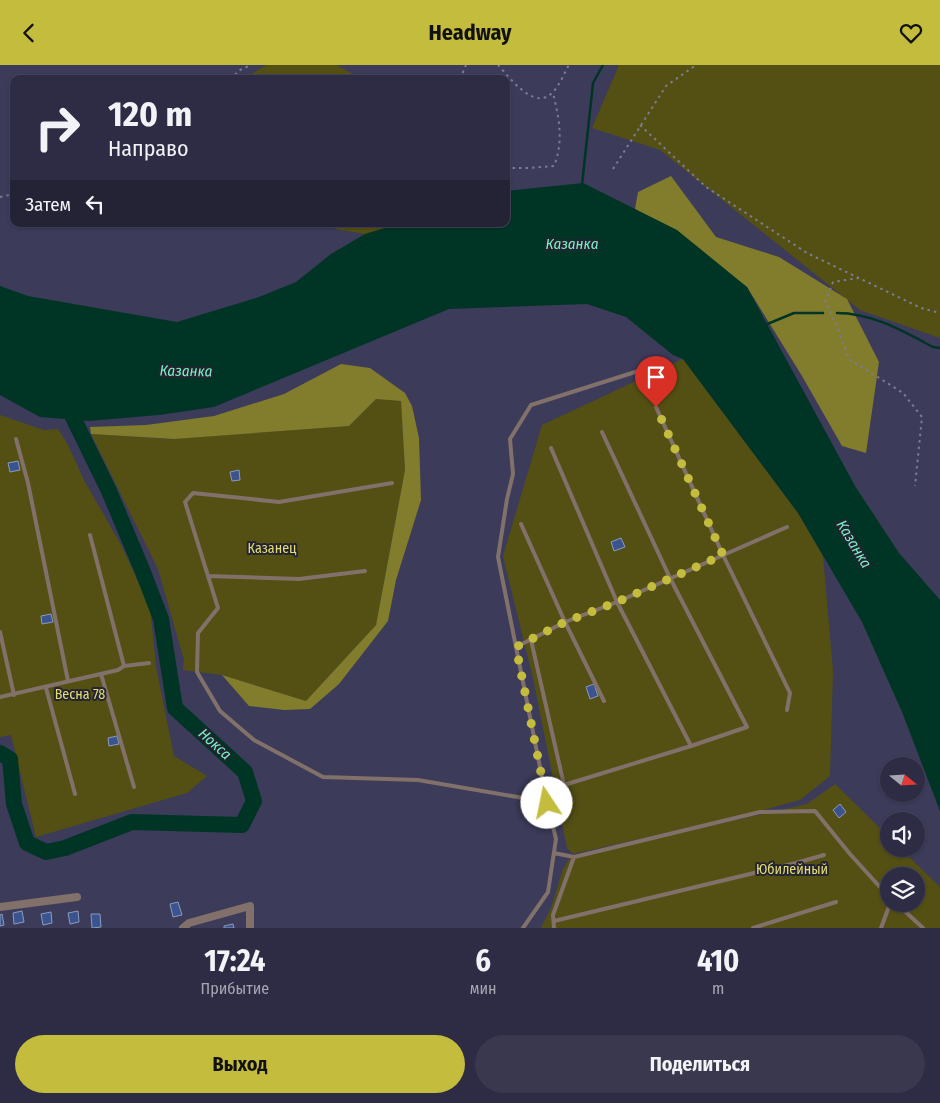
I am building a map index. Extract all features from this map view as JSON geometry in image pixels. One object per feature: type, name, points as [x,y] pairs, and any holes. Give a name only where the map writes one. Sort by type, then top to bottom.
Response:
[{"type":"street","points":[[0,907],[76,897]]},
{"type":"street","points":[[183,928],[189,923],[250,906],[250,928]]},
{"type":"lane","points":[[524,928],[548,892],[556,839],[547,803],[498,557],[507,499],[514,474],[510,439],[531,405],[651,367]]},
{"type":"lane","points":[[656,407],[723,555],[790,693],[787,710]]},
{"type":"lane","points":[[531,640],[564,785],[747,727],[670,578],[602,432]]},
{"type":"lane","points":[[16,439],[28,483],[68,681]]},
{"type":"lane","points":[[551,448],[617,602],[691,746]]},
{"type":"lane","points":[[392,483],[279,502],[193,493],[185,502],[218,608],[198,633],[196,672],[220,711],[254,740],[323,777],[418,780],[547,803]]},
{"type":"lane","points":[[521,524],[565,622],[604,701]]},
{"type":"lane","points":[[516,647],[565,622],[617,602],[787,527]]},
{"type":"lane","points":[[90,535],[124,666]]},
{"type":"lane","points":[[208,576],[299,579],[365,571]]},
{"type":"lane","points":[[0,632],[14,695]]},
{"type":"lane","points":[[0,697],[118,670],[124,666],[149,663]]},
{"type":"lane","points":[[101,674],[134,787]]},
{"type":"lane","points":[[46,688],[75,794]]},
{"type":"lane","points":[[554,853],[574,857],[760,812],[815,811],[880,887]]},
{"type":"lane","points":[[554,921],[685,891],[824,855]]},
{"type":"lane","points":[[554,928],[553,915],[574,857]]},
{"type":"lane","points":[[752,928],[836,902]]},
{"type":"lane","points":[[882,928],[887,912]]},
{"type":"lane","points":[[906,912],[923,928]]},
{"type":"path","points":[[234,75],[251,65]]},
{"type":"path","points":[[498,65],[508,75]]},
{"type":"path","points":[[510,77],[531,97],[541,99],[553,93],[569,65]]},
{"type":"path","points":[[613,169],[666,86],[696,65]]},
{"type":"path","points":[[510,168],[554,166],[558,155],[560,121],[553,93]]},
{"type":"path","points":[[640,125],[706,187],[808,253],[921,308],[940,313]]},
{"type":"path","points":[[859,278],[832,282],[825,302],[838,326],[849,359],[902,393],[922,417],[915,486]]},
{"type":"green space","points":[[267,65],[336,65],[354,75],[249,75]]},
{"type":"green space","points":[[619,65],[940,65],[940,338],[860,310],[660,150],[592,128]]},
{"type":"green space","points":[[335,227],[388,227],[365,234],[335,229]]},
{"type":"green space","name":"Казанка","points":[[683,359],[798,513],[823,556],[833,671],[830,776],[800,800],[752,813],[573,854],[567,848],[533,678],[503,556],[542,425]]},
{"type":"green space","name":"Казанец","points":[[376,399],[401,401],[405,470],[376,625],[306,701],[222,675],[183,670],[184,660],[158,569],[91,434],[169,439],[349,426]]},
{"type":"green space","name":"Весна 78","points":[[0,415],[44,430],[58,429],[68,445],[84,480],[121,545],[150,607],[156,667],[174,756],[207,776],[187,793],[36,837],[11,735],[0,737]]},
{"type":"green space","name":"Юбилейный","points":[[835,784],[880,828],[880,857],[909,857],[919,867],[880,867],[880,912],[925,912],[925,872],[940,887],[940,928],[541,928],[551,908],[563,869],[570,858],[807,804]]},
{"type":"shaded area","points":[[671,176],[716,237],[779,257],[847,299],[879,362],[866,453],[842,446],[802,376],[747,287],[635,209],[638,192]]},
{"type":"shaded area","points":[[341,364],[370,368],[405,393],[412,406],[419,438],[421,500],[396,580],[388,621],[339,684],[310,709],[284,710],[249,706],[222,675],[306,701],[376,625],[405,470],[401,401],[376,399],[349,426],[174,439],[91,434],[90,427],[146,425],[214,416],[284,394]]},
{"type":"water","name":"Казанка","points":[[583,183],[677,230],[747,287],[855,486],[899,553],[940,600],[940,811],[925,772],[925,757],[919,757],[902,712],[862,622],[798,513],[683,359],[673,355],[626,317],[587,304],[449,309],[214,407],[159,415],[89,421],[40,417],[0,395],[0,286],[28,296],[177,322],[259,297],[296,282],[331,254],[365,234],[388,227],[510,227],[510,191]]},
{"type":"building","points":[[18,461],[20,470],[10,472],[8,463]]},
{"type":"building","points":[[239,470],[240,480],[232,481],[230,472]]},
{"type":"building","points":[[621,538],[625,547],[614,551],[611,542]]},
{"type":"building","points":[[51,614],[53,622],[42,624],[41,616]]},
{"type":"building","points":[[594,684],[598,696],[590,699],[586,687]]},
{"type":"building","points":[[117,736],[119,744],[109,746],[108,738]]},
{"type":"building","points":[[840,804],[846,812],[839,818],[833,810]]},
{"type":"building","points":[[178,902],[182,915],[173,917],[170,904]]},
{"type":"building","points":[[22,911],[24,922],[14,924],[13,913]]},
{"type":"building","points":[[78,911],[79,922],[70,924],[68,913]]},
{"type":"building","points":[[51,912],[52,923],[43,925],[41,914]]},
{"type":"building","points":[[2,914],[4,925],[0,926],[0,915]]},
{"type":"building","points":[[91,914],[100,914],[101,927],[92,928]]},
{"type":"building","points":[[233,924],[234,928],[224,928],[224,926]]},
{"type":"waterway","points":[[582,185],[593,83],[603,65]]},
{"type":"waterway","points":[[765,325],[794,313],[823,313]]},
{"type":"waterway","points":[[837,313],[863,316],[887,324],[933,347],[940,348]]},
{"type":"waterway","name":"Нокса","points":[[0,753],[10,759],[14,804],[27,843],[46,852],[65,848],[132,822],[242,825],[254,801],[245,772],[175,708],[161,619],[109,491],[65,401]]},
{"type":"route","points":[[547,803],[516,647],[565,622],[617,602],[723,555],[656,407]]}]
